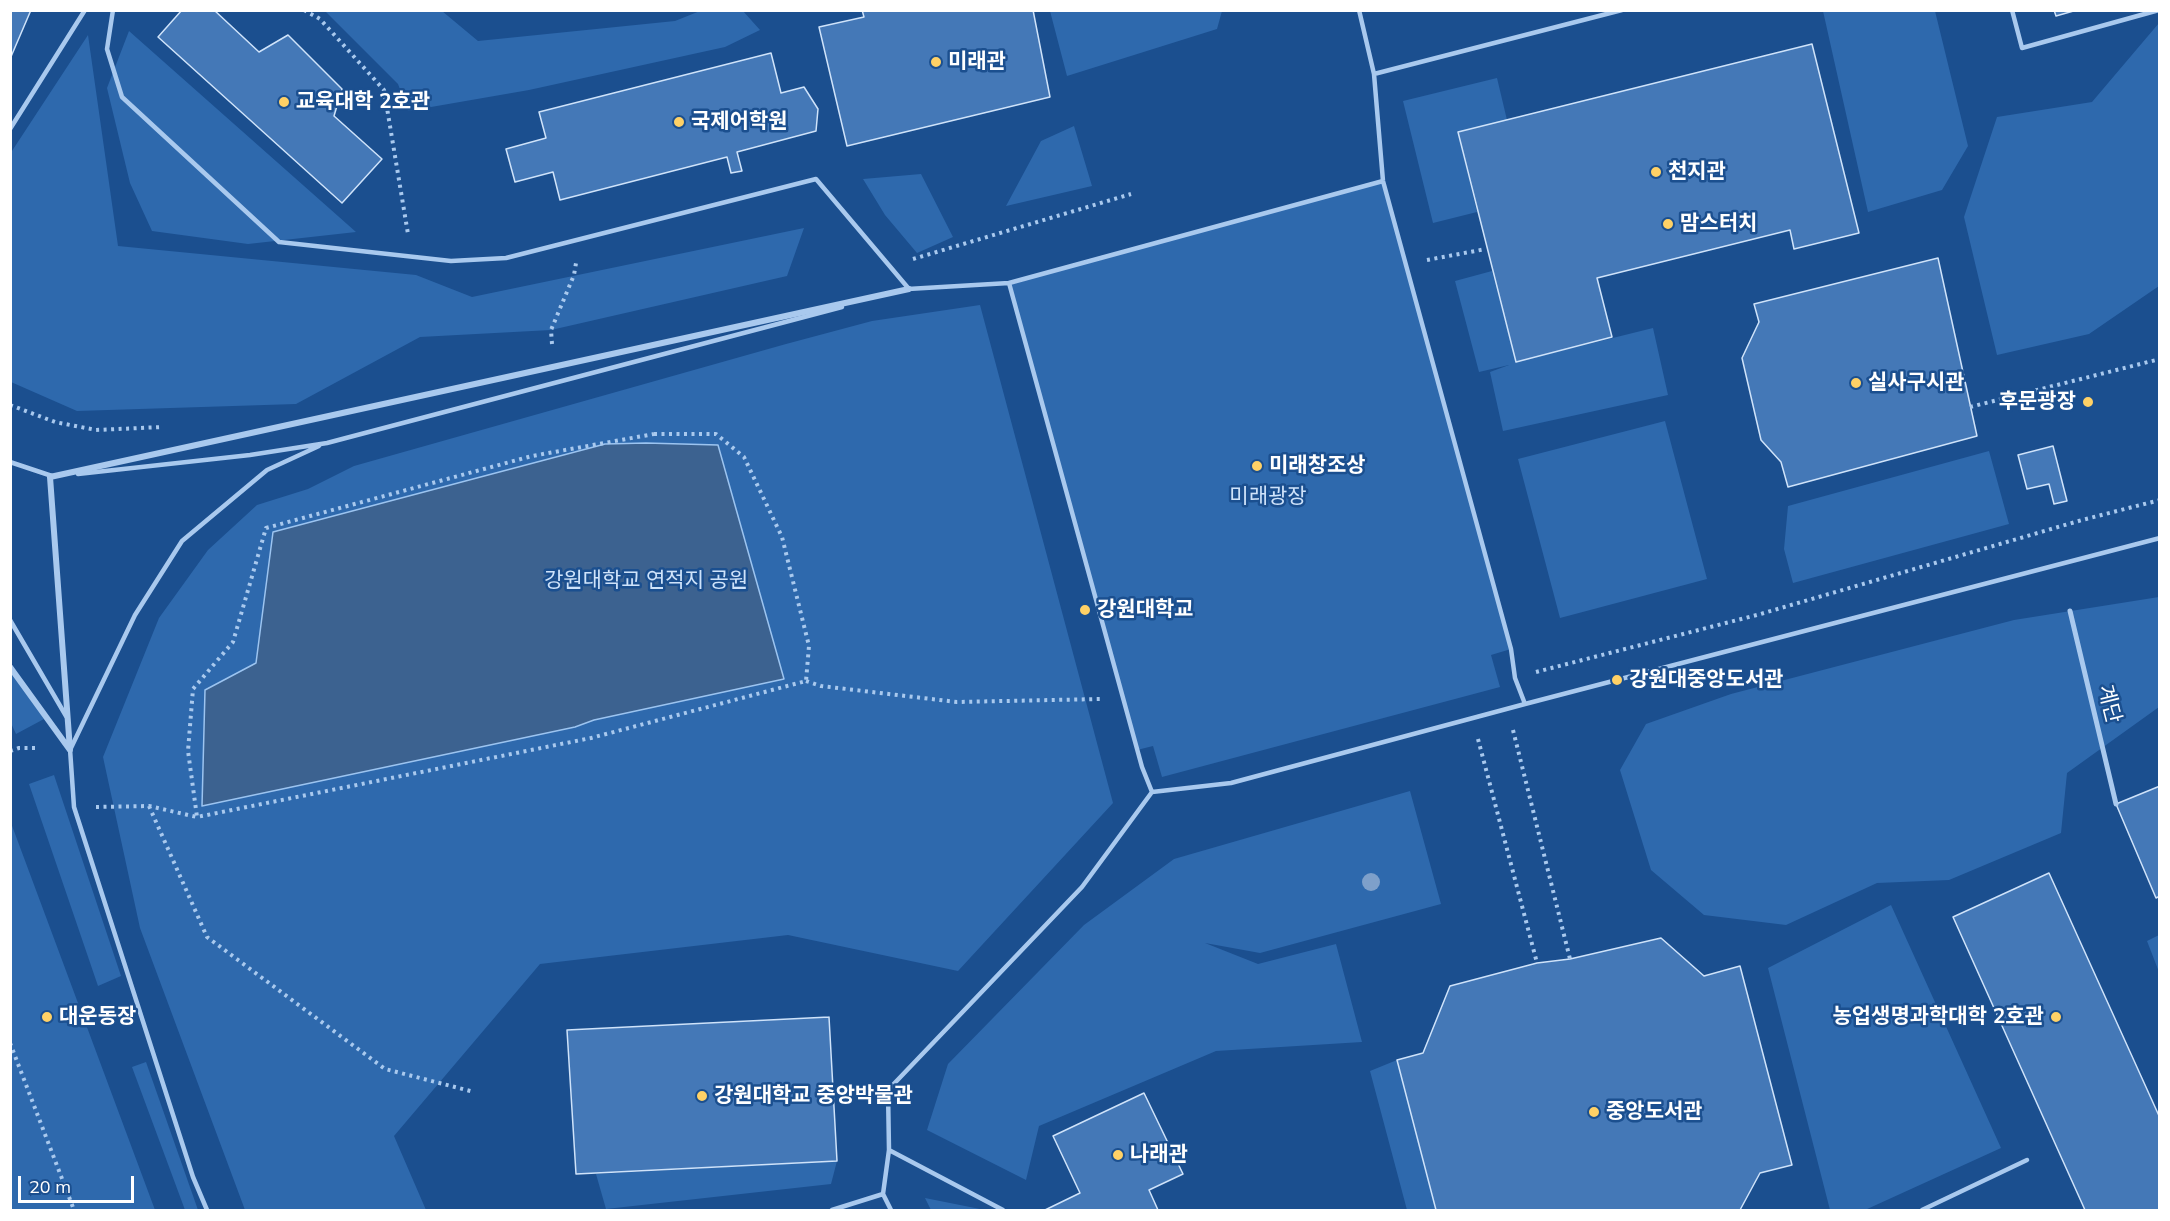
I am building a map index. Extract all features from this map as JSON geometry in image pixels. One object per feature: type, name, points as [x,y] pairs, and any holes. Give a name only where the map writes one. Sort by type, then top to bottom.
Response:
[{"type":"street","points":[[70,750],[50,477],[909,289]]},
{"type":"street","name":"계단","points":[[2070,611],[2116,804]]},
{"type":"street","points":[[10,667],[70,750]]},
{"type":"lane","points":[[10,129],[85,10]]},
{"type":"lane","points":[[113,10],[106,49],[123,97],[279,242],[451,261],[506,258],[816,179],[909,289]]},
{"type":"lane","points":[[1359,10],[1374,74],[1383,181],[1508,638],[1515,678],[1525,704]]},
{"type":"lane","points":[[1374,74],[1622,10]]},
{"type":"lane","points":[[2012,10],[2022,48],[2158,10]]},
{"type":"lane","points":[[10,462],[50,477],[250,455],[327,443],[909,289],[1009,283],[1383,181]]},
{"type":"lane","points":[[1009,283],[1122,698],[1142,767],[1152,792]]},
{"type":"lane","points":[[70,750],[135,615],[182,541],[267,470],[327,443]]},
{"type":"lane","points":[[50,477],[74,807],[194,1177],[207,1210]]},
{"type":"lane","points":[[891,1210],[883,1194],[889,1150],[888,1090],[1082,887],[1152,792],[1231,783],[1508,708],[2160,538]]},
{"type":"lane","points":[[10,620],[68,720]]},
{"type":"lane","points":[[889,1150],[1003,1210]]},
{"type":"lane","points":[[1922,1210],[2027,1160]]},
{"type":"lane","points":[[832,1210],[883,1194]]},
{"type":"path","points":[[304,10],[320,19],[384,90],[412,257]]},
{"type":"path","points":[[555,382],[551,330],[574,275],[581,239]]},
{"type":"path","points":[[1406,264],[1486,249]]},
{"type":"path","points":[[1970,407],[2160,359]]},
{"type":"path","points":[[10,405],[55,422],[96,430],[164,426]]},
{"type":"path","points":[[196,817],[188,751],[193,689],[233,642],[266,528],[532,456],[654,434],[716,434],[744,457],[782,537],[810,646],[806,681]]},
{"type":"path","points":[[1515,678],[1757,615],[2082,520],[2160,500]]},
{"type":"path","points":[[74,807],[149,806],[196,817],[591,738],[806,681],[821,686],[957,702],[1122,698]]},
{"type":"path","points":[[1508,708],[1570,959]]},
{"type":"path","points":[[1473,718],[1537,963]]},
{"type":"path","points":[[149,806],[207,937],[385,1069],[474,1092]]},
{"type":"path","points":[[10,1042],[74,1210]]},
{"type":"green space","points":[[1050,10],[1222,11],[1217,29],[1067,76]]},
{"type":"green space","points":[[325,11],[442,11],[478,41],[675,21],[700,11],[743,11],[760,30],[725,47],[529,90],[408,111],[398,84]]},
{"type":"green space","points":[[1823,11],[1935,11],[1968,146],[1942,190],[1868,212]]},
{"type":"green space","points":[[2159,23],[2159,286],[2089,334],[1997,355],[1964,217],[1997,117],[2092,102]]},
{"type":"green space","points":[[129,31],[356,232],[248,244],[152,231],[130,183],[107,88]]},
{"type":"green space","points":[[88,35],[118,246],[416,275],[472,297],[804,228],[787,276],[551,330],[420,337],[296,404],[77,411],[11,382],[10,154]]},
{"type":"green space","points":[[1497,78],[1507,120],[1458,133],[1477,212],[1433,223],[1403,101]]},
{"type":"green space","points":[[1074,126],[1092,186],[1006,206],[1041,141]]},
{"type":"green space","points":[[921,174],[953,237],[917,253],[885,215],[863,179]]},
{"type":"green space","name":"미래광장","points":[[1383,181],[1511,649],[1491,655],[1500,687],[1162,777],[1153,746],[1137,750],[1009,283]]},
{"type":"green space","points":[[1492,271],[1516,362],[1653,328],[1668,395],[1503,431],[1490,372],[1509,365],[1479,372],[1455,281]]},
{"type":"green space","name":"강원대학교 연적지 공원","points":[[980,305],[1113,803],[958,971],[788,935],[540,964],[394,1136],[426,1210],[245,1210],[140,928],[103,757],[159,618],[208,550],[257,505],[308,489],[354,466],[872,321]]},
{"type":"green space","points":[[1665,421],[1707,579],[1560,618],[1518,459]]},
{"type":"green space","points":[[1989,451],[2009,524],[1793,583],[1784,549],[1788,506]]},
{"type":"green space","points":[[2159,597],[2159,707],[2067,773],[2061,833],[1949,880],[1877,883],[1786,925],[1704,915],[1651,870],[1620,770],[1646,724],[1731,694],[2014,620]]},
{"type":"green space","points":[[10,664],[44,719],[16,734],[11,723]]},
{"type":"green space","points":[[54,775],[121,976],[98,986],[29,784]]},
{"type":"green space","points":[[1410,791],[1441,904],[1260,953],[1205,943],[1258,964],[1336,944],[1362,1042],[1216,1051],[1039,1126],[1026,1180],[927,1130],[948,1064],[1084,925],[1174,859]]},
{"type":"green space","name":"대운동장","points":[[11,823],[155,1210],[11,1210]]},
{"type":"green space","points":[[1891,905],[2001,1148],[1865,1210],[1830,1210],[1768,968]]},
{"type":"green space","points":[[2159,935],[2159,972],[2147,941]]},
{"type":"green space","points":[[1397,1060],[1436,1210],[1407,1210],[1370,1071]]},
{"type":"green space","points":[[146,1062],[198,1210],[185,1210],[132,1067]]},
{"type":"green space","points":[[837,1161],[831,1184],[606,1209],[596,1174]]},
{"type":"green space","points":[[925,1198],[985,1210],[931,1210]]},
{"type":"shaded area","points":[[605,444],[718,445],[784,679],[594,720],[575,727],[202,806],[205,690],[256,663],[273,532]]},
{"type":"building","points":[[10,10],[31,10],[10,59]]},
{"type":"building","name":"교육대학 2호관","points":[[182,10],[214,10],[259,52],[288,35],[342,89],[334,116],[382,159],[342,203],[158,37]]},
{"type":"building","name":"미래관","points":[[862,10],[1033,10],[1050,97],[847,146],[819,27],[864,17]]},
{"type":"building","points":[[2054,10],[2077,10],[2056,16]]},
{"type":"building","name":"천지관","points":[[1812,44],[1859,233],[1794,249],[1790,230],[1597,278],[1612,337],[1516,362],[1458,132]]},
{"type":"building","name":"국제어학원","points":[[771,53],[781,93],[804,87],[818,109],[816,131],[737,152],[742,171],[731,173],[727,157],[560,200],[553,172],[515,182],[506,149],[546,138],[539,112]]},
{"type":"building","name":"실사구시관","points":[[1938,258],[1977,436],[1788,487],[1781,462],[1761,440],[1742,358],[1759,322],[1754,304]]},
{"type":"building","points":[[2053,446],[2067,501],[2054,504],[2049,484],[2027,489],[2018,455]]},
{"type":"building","points":[[2160,786],[2160,896],[2156,898],[2116,804]]},
{"type":"building","name":"농업생명과학대학 2호관","points":[[2049,873],[2160,1118],[2160,1210],[2085,1210],[1953,917]]},
{"type":"building","name":"중앙도서관","points":[[1661,938],[1704,976],[1740,966],[1792,1165],[1760,1173],[1740,1210],[1436,1210],[1397,1060],[1423,1053],[1450,986],[1537,963],[1570,959]]},
{"type":"building","name":"강원대학교 중앙박물관","points":[[829,1017],[837,1161],[576,1174],[567,1030]]},
{"type":"building","name":"나래관","points":[[1144,1093],[1183,1174],[1149,1190],[1158,1210],[1045,1210],[1080,1193],[1053,1136]]},
{"type":"place","name":"미래관","points":[[936,62]]},
{"type":"place","name":"교육대학 2호관","points":[[284,102]]},
{"type":"place","name":"국제어학원","points":[[679,122]]},
{"type":"place","name":"천지관","points":[[1656,172]]},
{"type":"place","name":"맘스터치","points":[[1668,224]]},
{"type":"place","name":"실사구시관","points":[[1856,383]]},
{"type":"place","name":"후문광장","points":[[2088,402]]},
{"type":"place","name":"미래창조상","points":[[1257,466]]},
{"type":"place","name":"강원대학교","points":[[1085,610]]},
{"type":"place","name":"강원대중앙도서관","points":[[1617,680]]},
{"type":"place","name":"대운동장","points":[[47,1017]]},
{"type":"place","name":"농업생명과학대학 2호관","points":[[2056,1017]]},
{"type":"place","name":"강원대학교 중앙박물관","points":[[702,1096]]},
{"type":"place","name":"중앙도서관","points":[[1594,1112]]},
{"type":"place","name":"나래관","points":[[1118,1155]]}]
